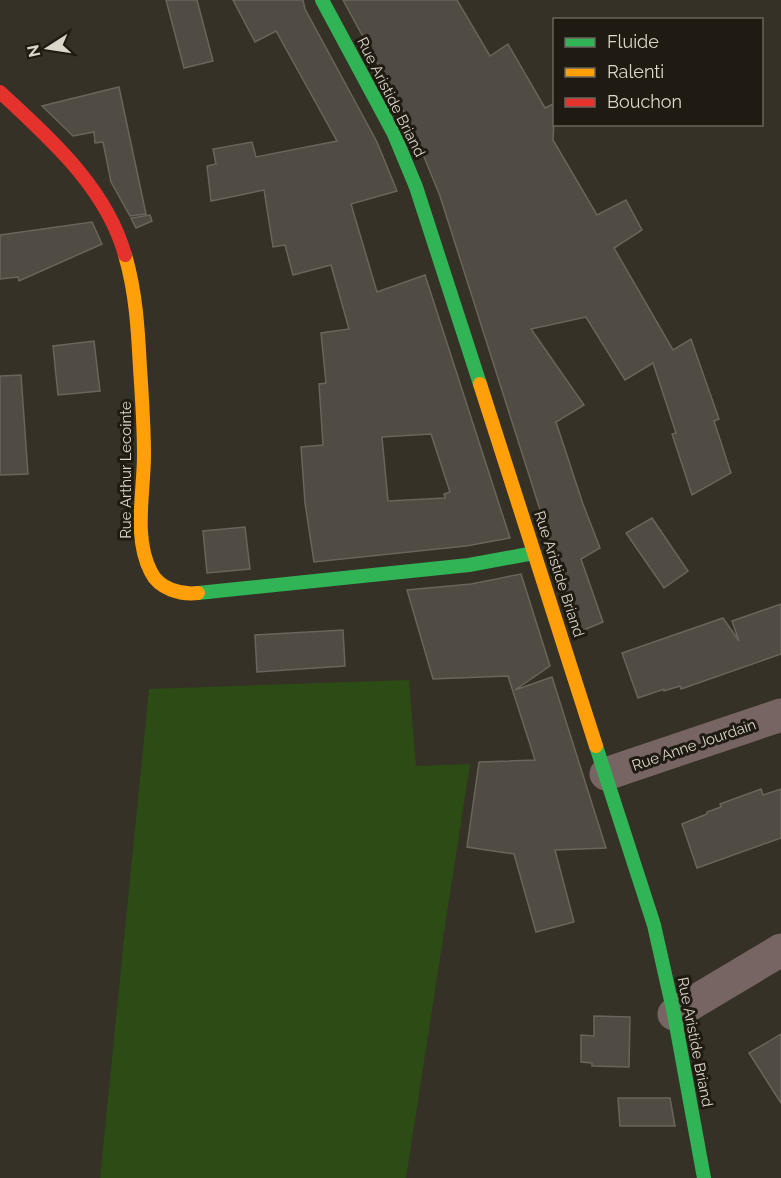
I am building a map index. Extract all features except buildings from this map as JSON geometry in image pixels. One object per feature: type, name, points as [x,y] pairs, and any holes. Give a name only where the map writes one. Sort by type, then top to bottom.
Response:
[{"type":"street","name":"Rue Aristide Briand","points":[[322,0],[394,134],[409,168],[606,774],[654,925],[675,1014],[704,1178]]},
{"type":"street","name":"Rue Arthur Lecointe","points":[[0,92],[51,141],[88,181],[101,199],[119,235],[130,273],[138,327],[144,451],[143,548],[150,571],[163,586],[171,591],[191,594],[459,566],[534,553]]},
{"type":"street","name":"Rue Anne Jourdain","points":[[606,774],[781,715]]},
{"type":"street","points":[[675,1014],[781,950]]},
{"type":"green space","points":[[409,680],[416,766],[470,764],[406,1178],[100,1178],[149,689]]},
{"type":"traffic: fast","points":[[322,0],[394,134],[416,187],[480,384]]},
{"type":"traffic: fast","points":[[198,593],[469,565],[534,553]]},
{"type":"traffic: fast","points":[[596,746],[654,925],[674,1014],[704,1178]]},
{"type":"traffic: slow","points":[[125,255],[136,311],[142,401],[144,455],[142,545],[151,572],[159,583],[178,592],[198,593]]},
{"type":"traffic: slow","points":[[480,384],[596,746]]},
{"type":"traffic: jam","points":[[0,92],[57,146],[90,186],[116,230],[125,255]]}]
